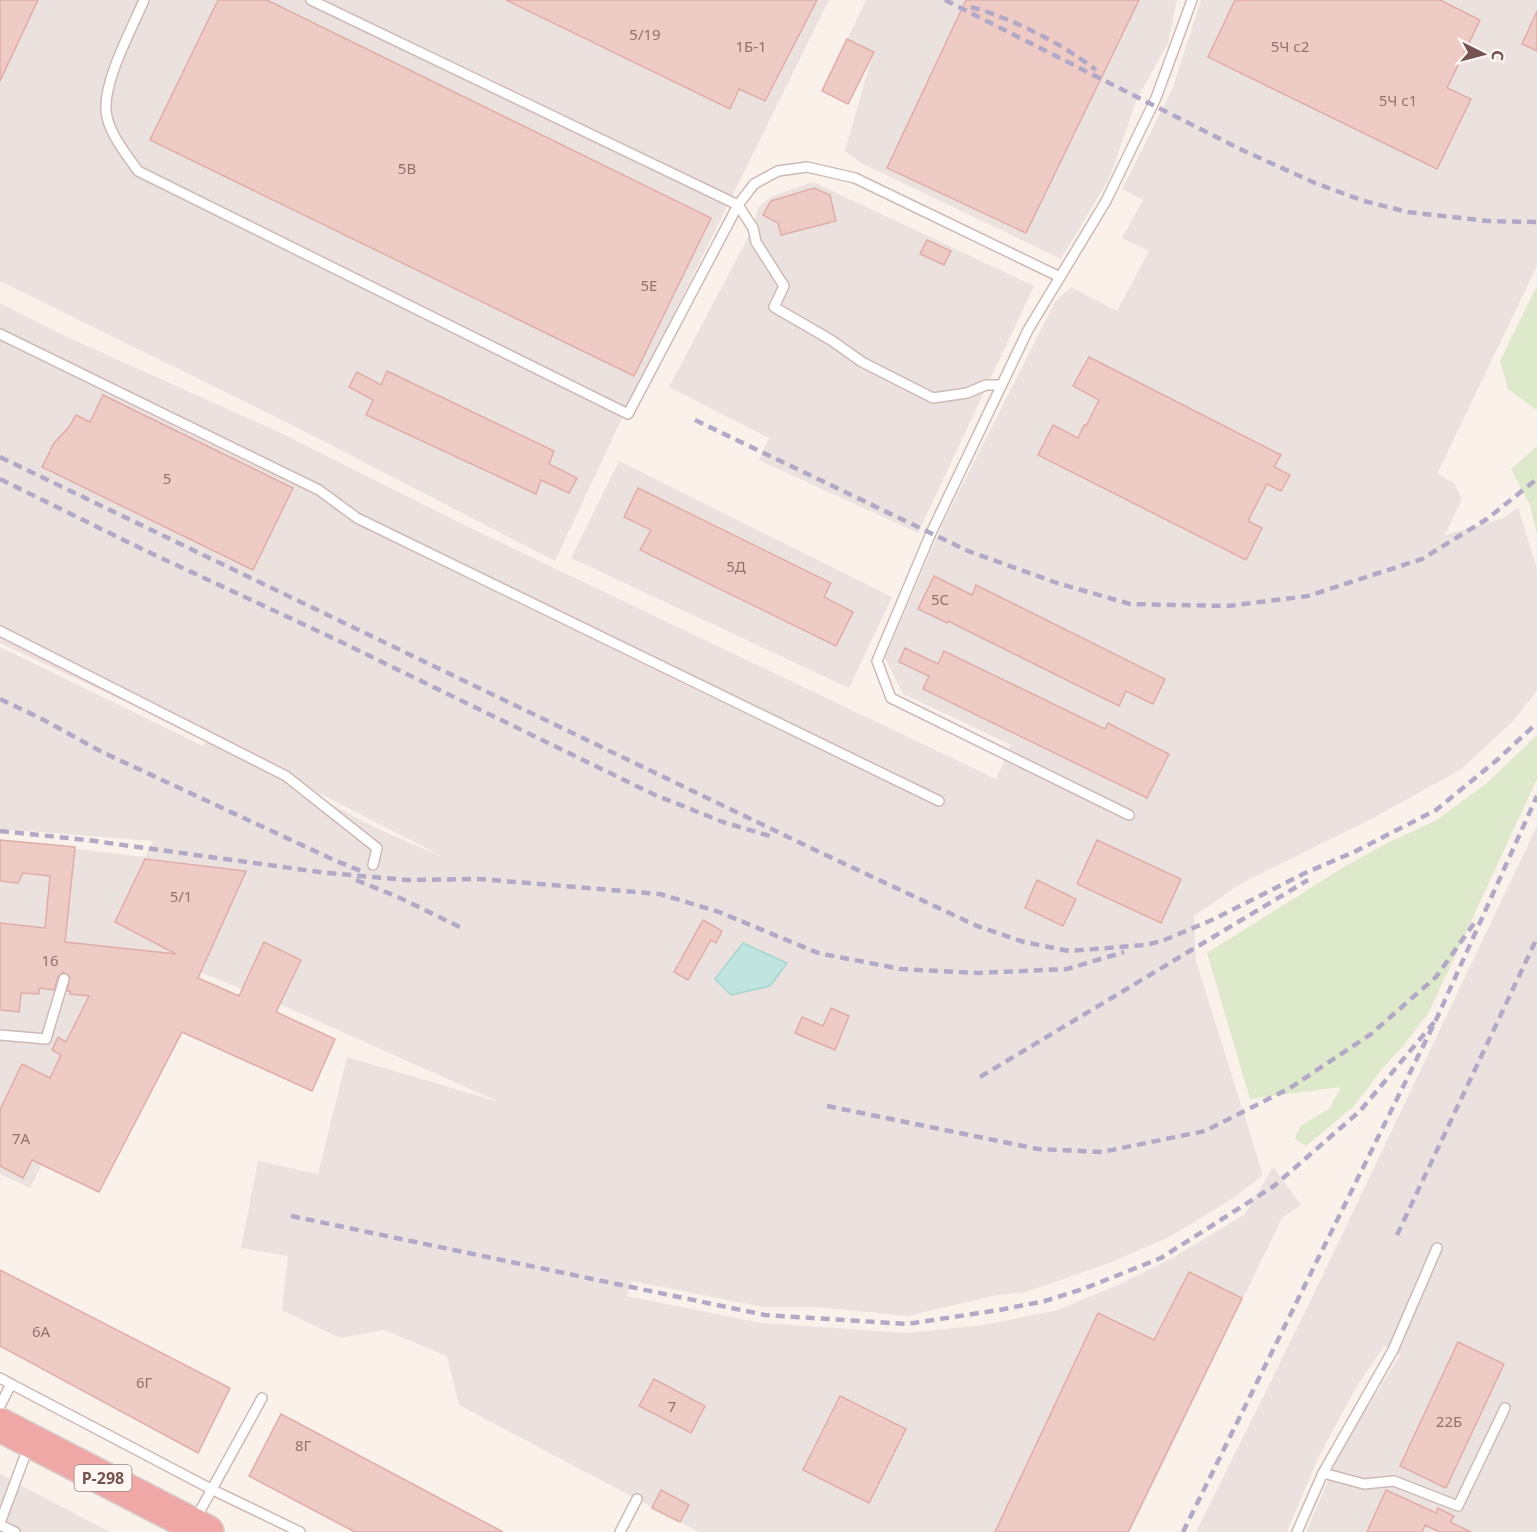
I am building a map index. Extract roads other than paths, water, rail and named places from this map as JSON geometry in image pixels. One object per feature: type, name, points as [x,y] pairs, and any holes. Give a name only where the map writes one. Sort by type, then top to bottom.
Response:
[{"type":"highway","name":"Р-298","points":[[8,1426],[199,1528]]},
{"type":"lane","points":[[144,0],[111,78],[106,110],[115,138],[138,171],[628,414],[738,206],[754,184],[778,171],[807,167],[855,178],[1060,277]]},
{"type":"lane","points":[[311,0],[738,206],[753,228],[756,242],[784,286],[774,307],[831,340],[862,362],[933,398],[967,393],[986,385],[1001,386]]},
{"type":"lane","points":[[1129,815],[891,698],[877,661],[931,533],[1028,330],[1106,201],[1156,98],[1192,0]]},
{"type":"lane","points":[[0,334],[319,490],[357,518],[939,801]]},
{"type":"lane","points":[[0,631],[286,776],[377,849],[373,865]]},
{"type":"lane","points":[[0,1035],[46,1040],[64,979]]},
{"type":"lane","points":[[1297,1532],[1323,1473],[1393,1350],[1437,1248]]},
{"type":"lane","points":[[0,1378],[212,1489],[300,1532]]},
{"type":"lane","points":[[11,1384],[0,1524],[15,1532]]},
{"type":"lane","points":[[199,1528],[212,1489],[262,1398]]},
{"type":"lane","points":[[1323,1473],[1364,1484],[1394,1481],[1458,1506],[1505,1408]]},
{"type":"lane","points":[[620,1532],[637,1499]]},
{"type":"water","points":[[743,943],[787,963],[770,986],[731,995],[715,979]]},
{"type":"railway","points":[[945,0],[1240,149],[1315,183],[1364,201],[1408,212],[1487,221],[1537,222]]},
{"type":"railway","points":[[971,7],[1004,18],[1037,33],[1096,70]]},
{"type":"railway","points":[[695,420],[968,551],[1057,583],[1130,604],[1228,606],[1308,596],[1422,559],[1487,519],[1537,479]]},
{"type":"railway","points":[[0,457],[977,926],[1024,942],[1069,951],[1145,945],[1162,941],[1212,920],[1305,873],[1354,852],[1436,810],[1497,760],[1537,723]]},
{"type":"railway","points":[[0,479],[655,795],[723,822],[773,837]]},
{"type":"railway","points":[[0,699],[102,752],[361,871]]},
{"type":"railway","points":[[1183,1532],[1436,1020],[1537,796]]},
{"type":"railway","points":[[0,831],[87,840],[327,873],[407,880],[479,879],[660,894],[719,912],[818,953],[901,969],[978,973],[1067,969],[1124,952]]},
{"type":"railway","points":[[356,880],[398,897],[462,928]]},
{"type":"railway","points":[[980,1077],[1308,880]]},
{"type":"railway","points":[[827,1106],[1038,1149],[1102,1152],[1205,1131],[1290,1088],[1371,1034],[1436,977],[1475,922]]},
{"type":"railway","points":[[1397,1235],[1537,938]]},
{"type":"railway","points":[[291,1216],[765,1315],[907,1324],[999,1310],[1045,1301],[1083,1289],[1161,1258],[1274,1186],[1360,1111],[1436,1020]]}]
